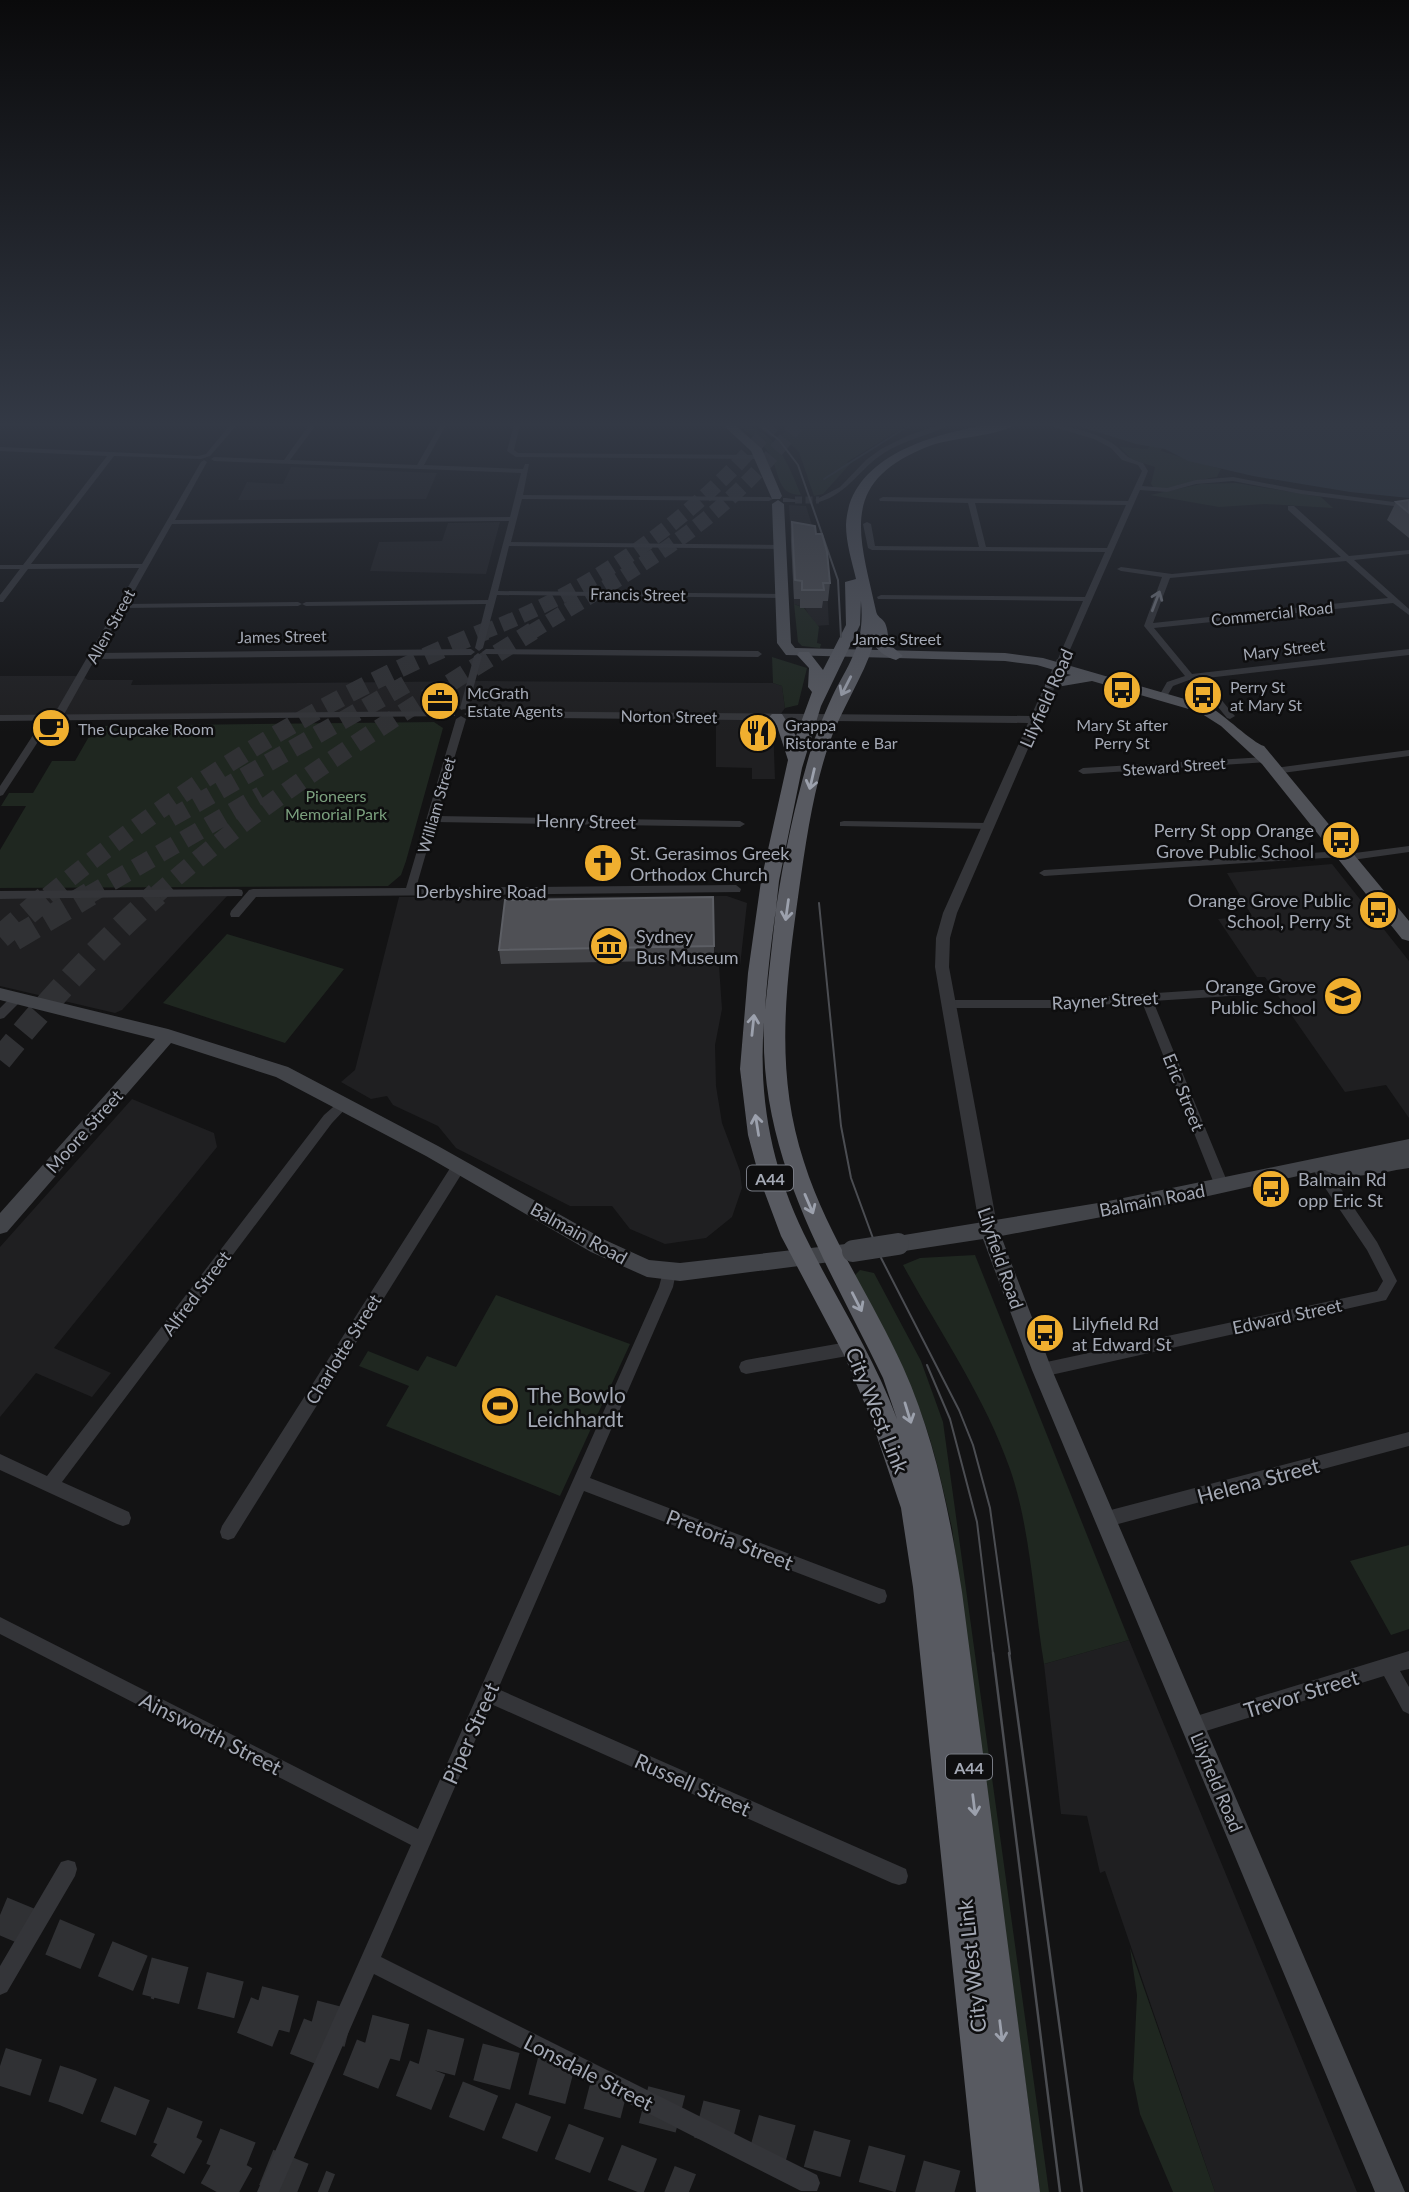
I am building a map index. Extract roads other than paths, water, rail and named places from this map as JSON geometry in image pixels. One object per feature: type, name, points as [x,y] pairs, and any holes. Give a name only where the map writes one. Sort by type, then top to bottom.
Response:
[{"type":"highway","name":"A44","points":[[840,655],[853,625],[855,608],[843,527]]},
{"type":"highway","name":"A44","points":[[852,527],[870,615],[869,638],[862,656]]},
{"type":"highway","points":[[870,615],[879,625],[882,646],[897,656]]},
{"type":"highway","points":[[797,653],[816,667],[816,687],[820,693]]},
{"type":"highway","name":"City West Link","points":[[840,655],[820,693],[796,759],[770,881],[758,973],[750,1069],[759,1135],[771,1181],[830,1255],[853,1348],[904,1470],[922,1541],[995,2192]]},
{"type":"highway","name":"City West Link","points":[[862,656],[831,717],[819,750],[797,842],[776,985],[773,1039],[776,1093],[797,1175],[830,1255],[905,1402],[932,1500],[969,1770],[1021,2192]]},
{"type":"highway","points":[[777,717],[784,725],[796,759]]},
{"type":"main road","points":[[780,527],[785,645],[797,653]]},
{"type":"main road","name":"James Street","points":[[797,653],[1005,657],[1060,664]]},
{"type":"main road","points":[[1060,664],[1112,683]]},
{"type":"main road","points":[[1060,664],[1164,693],[1216,716],[1270,765]]},
{"type":"main road","points":[[1049,687],[1073,679],[1112,683],[1203,702],[1230,716],[1409,934]]},
{"type":"main road","name":"Balmain Road","points":[[8,996],[168,1035],[282,1072],[458,1166],[598,1246],[637,1264],[669,1272],[830,1255],[989,1230],[1222,1186],[1318,1166],[1350,1155],[1409,1146]]},
{"type":"main road","name":"Moore Street","points":[[0,1226],[168,1035]]},
{"type":"main road","name":"Balmain Road","points":[[1318,1166],[1358,1167],[1409,1160]]},
{"type":"main road","name":"Lilyfield Road","points":[[989,1230],[1042,1370],[1390,2192]]},
{"type":"street","points":[[0,600],[55,527]]},
{"type":"street","name":"Allen Street","points":[[57,718],[167,527]]},
{"type":"street","name":"William Street","points":[[410,891],[511,527]]},
{"type":"street","points":[[868,527],[872,548],[1111,550]]},
{"type":"street","points":[[978,527],[983,549]]},
{"type":"street","name":"Lilyfield Road","points":[[989,1230],[942,967],[943,938],[989,826],[1120,527]]},
{"type":"street","points":[[1313,527],[1409,613]]},
{"type":"street","points":[[506,544],[780,547]]},
{"type":"street","points":[[1121,569],[1162,576],[1409,552]]},
{"type":"street","points":[[0,567],[144,566]]},
{"type":"street","points":[[1162,576],[1148,626],[1190,677],[1212,694],[1230,716]]},
{"type":"street","name":"Francis Street","points":[[121,606],[302,604],[492,597],[782,596]]},
{"type":"street","points":[[881,597],[1089,599]]},
{"type":"street","name":"Commercial Road","points":[[1148,626],[1395,600]]},
{"type":"street","name":"James Street","points":[[94,656],[478,652],[758,654]]},
{"type":"street","name":"Mary Street","points":[[1164,693],[1170,684],[1190,677],[1409,652]]},
{"type":"street","name":"Norton Street","points":[[0,719],[461,714],[1036,720]]},
{"type":"street","points":[[0,793],[40,731]]},
{"type":"street","name":"Steward Street","points":[[1083,771],[1270,765],[1409,753]]},
{"type":"street","name":"Henry Street","points":[[432,819],[740,824]]},
{"type":"street","points":[[844,824],[989,826]]},
{"type":"street","points":[[1044,873],[1409,849]]},
{"type":"street","name":"Derbyshire Road","points":[[235,914],[253,893],[736,889]]},
{"type":"street","points":[[0,895],[239,893]]},
{"type":"street","name":"Rayner Street","points":[[948,1004],[1052,1004],[1261,990]]},
{"type":"street","points":[[0,1014],[8,996]]},
{"type":"street","name":"Eric Street","points":[[1146,998],[1222,1186]]},
{"type":"street","name":"Alfred Street","points":[[50,1485],[328,1119],[344,1104]]},
{"type":"street","name":"Charlotte Street","points":[[228,1532],[458,1166]]},
{"type":"street","name":"Edward Street","points":[[1042,1370],[1381,1296],[1390,1281],[1372,1246],[1318,1166]]},
{"type":"street","name":"Piper Street","points":[[268,2192],[666,1287],[669,1272]]},
{"type":"street","points":[[747,1367],[853,1348]]},
{"type":"street","name":"Helena Street","points":[[1107,1519],[1409,1439]]},
{"type":"street","points":[[0,1462],[122,1518]]},
{"type":"street","name":"Pretoria Street","points":[[580,1482],[879,1596]]},
{"type":"street","name":"Ainsworth Street","points":[[0,1625],[422,1842]]},
{"type":"street","name":"Trevor Street","points":[[1193,1726],[1409,1660]]},
{"type":"street","points":[[1388,1666],[1409,1705]]},
{"type":"street","name":"Russell Street","points":[[488,1693],[898,1876]]},
{"type":"street","points":[[0,1985],[68,1869]]},
{"type":"street","name":"Lonsdale Street","points":[[369,1961],[809,2183]]},
{"type":"tunnel","points":[[481,633],[522,616],[602,573],[667,527]]},
{"type":"tunnel","points":[[530,633],[640,566],[694,527]]},
{"type":"tunnel","points":[[48,896],[150,817],[256,746],[368,684],[486,631]]},
{"type":"tunnel","points":[[155,896],[290,789],[386,724],[533,631]]},
{"type":"tunnel","points":[[171,818],[410,682]]},
{"type":"tunnel","points":[[87,896],[261,795]]},
{"type":"tunnel","points":[[0,937],[50,894]]},
{"type":"tunnel","points":[[14,939],[90,894]]},
{"type":"tunnel","points":[[0,1060],[75,974],[157,894]]},
{"type":"tunnel","points":[[0,1915],[161,1982]]},
{"type":"tunnel","points":[[147,1976],[749,2132],[966,2192]]},
{"type":"tunnel","points":[[244,2015],[689,2192]]},
{"type":"tunnel","points":[[0,2066],[68,2088],[328,2192]]},
{"type":"tunnel","points":[[160,2139],[256,2192]]},
{"type":"tram line","points":[[820,527],[838,580],[841,637]]},
{"type":"tram line","points":[[819,903],[841,1126],[851,1178],[878,1252],[959,1410],[973,1445],[990,1508],[1010,1654]]},
{"type":"tram line","points":[[927,1365],[950,1419],[977,1522],[993,1654]]},
{"type":"tram line","points":[[993,1653],[1060,2192]]},
{"type":"tram line","points":[[1009,1653],[1082,2192]]},
{"type":"place","name":"Mary St after Perry St","points":[[1122,690]]},
{"type":"place","name":"Perry St at Mary St","points":[[1203,695]]},
{"type":"place","name":"McGrath Estate Agents","points":[[440,701]]},
{"type":"place","name":"The Cupcake Room","points":[[51,728]]},
{"type":"place","name":"Grappa Ristorante e Bar","points":[[758,733]]},
{"type":"place","name":"Perry St opp Orange Grove Public School","points":[[1341,840]]},
{"type":"place","name":"St. Gerasimos Greek Orthodox Church","points":[[603,863]]},
{"type":"place","name":"Orange Grove Public School, Perry St","points":[[1378,910]]},
{"type":"place","name":"Sydney Bus Museum","points":[[609,946]]},
{"type":"place","name":"Orange Grove Public School","points":[[1343,996]]},
{"type":"place","name":"Balmain Rd opp Eric St","points":[[1271,1189]]},
{"type":"place","name":"Lilyfield Rd at Edward St","points":[[1045,1333]]},
{"type":"place","name":"The Bowlo Leichhardt","points":[[500,1406]]},
{"type":"park label","name":"Pioneers Memorial Park","points":[[336,804]]}]
